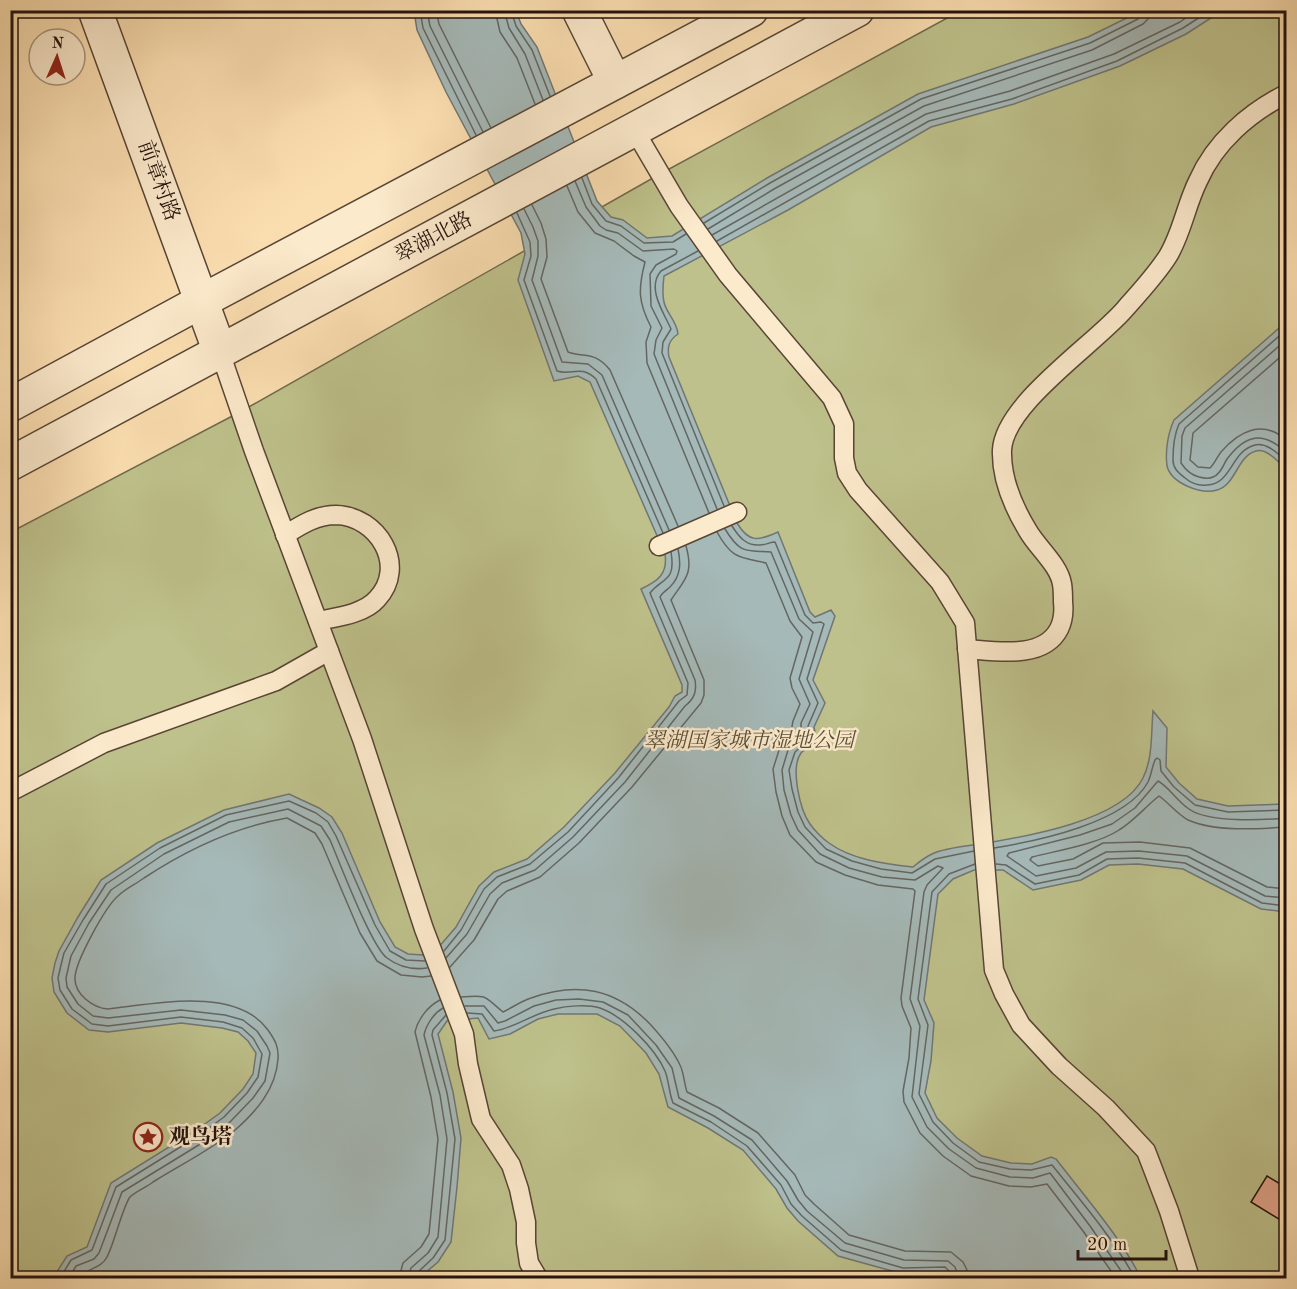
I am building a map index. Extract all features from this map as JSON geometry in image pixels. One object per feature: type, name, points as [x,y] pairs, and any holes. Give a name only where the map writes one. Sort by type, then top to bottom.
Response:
[{"type":"street","name":"前章村路","points":[[95,10],[220,352]]},
{"type":"street","points":[[579,10],[615,82]]},
{"type":"street","points":[[10,405],[751,10]]},
{"type":"street","name":"翠湖北路","points":[[10,464],[857,10]]},
{"type":"lane","points":[[967,649],[1007,652],[1034,648],[1048,641],[1059,629],[1064,611],[1062,582],[1046,555],[1029,533],[1005,478],[1002,449],[1009,427],[1018,412],[1058,370],[1092,342],[1125,309],[1168,256],[1182,226],[1197,181],[1222,140],[1287,94]]},
{"type":"lane","points":[[635,131],[679,206],[728,275],[832,398],[844,424],[844,458],[848,473],[858,490],[940,582],[965,623],[978,795],[989,897],[993,970],[1022,1026],[1059,1066],[1106,1108],[1146,1150],[1169,1211],[1190,1278]]},
{"type":"lane","points":[[220,352],[285,535],[362,739],[424,929],[464,1034],[468,1064],[481,1119],[511,1165],[526,1222],[529,1263],[538,1278]]},
{"type":"lane","points":[[659,546],[736,512]]},
{"type":"lane","points":[[285,535],[311,520],[337,515],[354,519],[368,526],[383,539],[391,559],[388,583],[377,600],[359,610],[318,621]]},
{"type":"lane","points":[[10,792],[104,743],[276,681],[329,651]]},
{"type":"green space","name":"翠湖国家城市湿地公园","points":[[960,11],[1286,11],[1286,1278],[11,1278],[11,532],[240,412],[660,174]]},
{"type":"water","points":[[414,11],[516,11],[521,24],[537,47],[597,201],[611,217],[623,220],[647,238],[672,236],[767,178],[918,94],[1088,37],[1141,11],[1222,11],[1186,34],[1120,66],[1014,104],[931,127],[788,210],[664,276],[663,286],[665,306],[676,325],[678,334],[669,344],[669,357],[737,523],[746,534],[754,538],[778,532],[810,612],[815,617],[831,610],[835,616],[813,680],[825,703],[814,727],[817,743],[801,753],[796,768],[798,789],[806,818],[824,839],[848,854],[881,863],[913,867],[943,850],[1046,831],[1094,816],[1132,793],[1143,778],[1150,754],[1153,711],[1167,728],[1166,767],[1197,799],[1228,806],[1286,804],[1286,912],[1261,909],[1183,869],[1138,864],[1109,865],[1081,880],[1033,890],[1003,870],[974,870],[953,879],[938,894],[924,1000],[934,1023],[931,1061],[925,1093],[937,1118],[957,1138],[982,1156],[1011,1163],[1032,1164],[1051,1157],[1056,1159],[1112,1232],[1141,1278],[947,1278],[944,1273],[903,1274],[838,1256],[798,1221],[776,1189],[743,1150],[668,1107],[659,1074],[646,1053],[620,1026],[597,1014],[558,1014],[538,1019],[510,1034],[489,1039],[478,1018],[447,1021],[438,1034],[453,1092],[461,1138],[451,1242],[438,1262],[419,1278],[53,1278],[67,1256],[87,1247],[111,1183],[220,1113],[243,1089],[253,1074],[256,1053],[238,1032],[222,1028],[181,1023],[108,1032],[89,1030],[67,1013],[54,992],[52,978],[55,963],[59,951],[101,880],[157,843],[224,810],[289,794],[319,808],[332,817],[342,833],[380,922],[395,947],[408,954],[423,955],[438,948],[456,927],[479,886],[494,872],[527,859],[564,827],[615,773],[669,707],[675,696],[682,692],[682,685],[641,589],[652,583],[663,572],[665,554],[590,382],[578,376],[554,381],[518,280],[525,254],[521,233],[446,92],[417,30]]},
{"type":"water","points":[[1286,322],[1286,469],[1268,454],[1256,451],[1245,458],[1228,482],[1217,490],[1195,489],[1174,478],[1167,466],[1166,454],[1174,420]]},
{"type":"building","points":[[1267,1176],[1287,1188],[1287,1224],[1251,1202]]},
{"type":"place","name":"观鸟塔","points":[[148,1137]]}]
